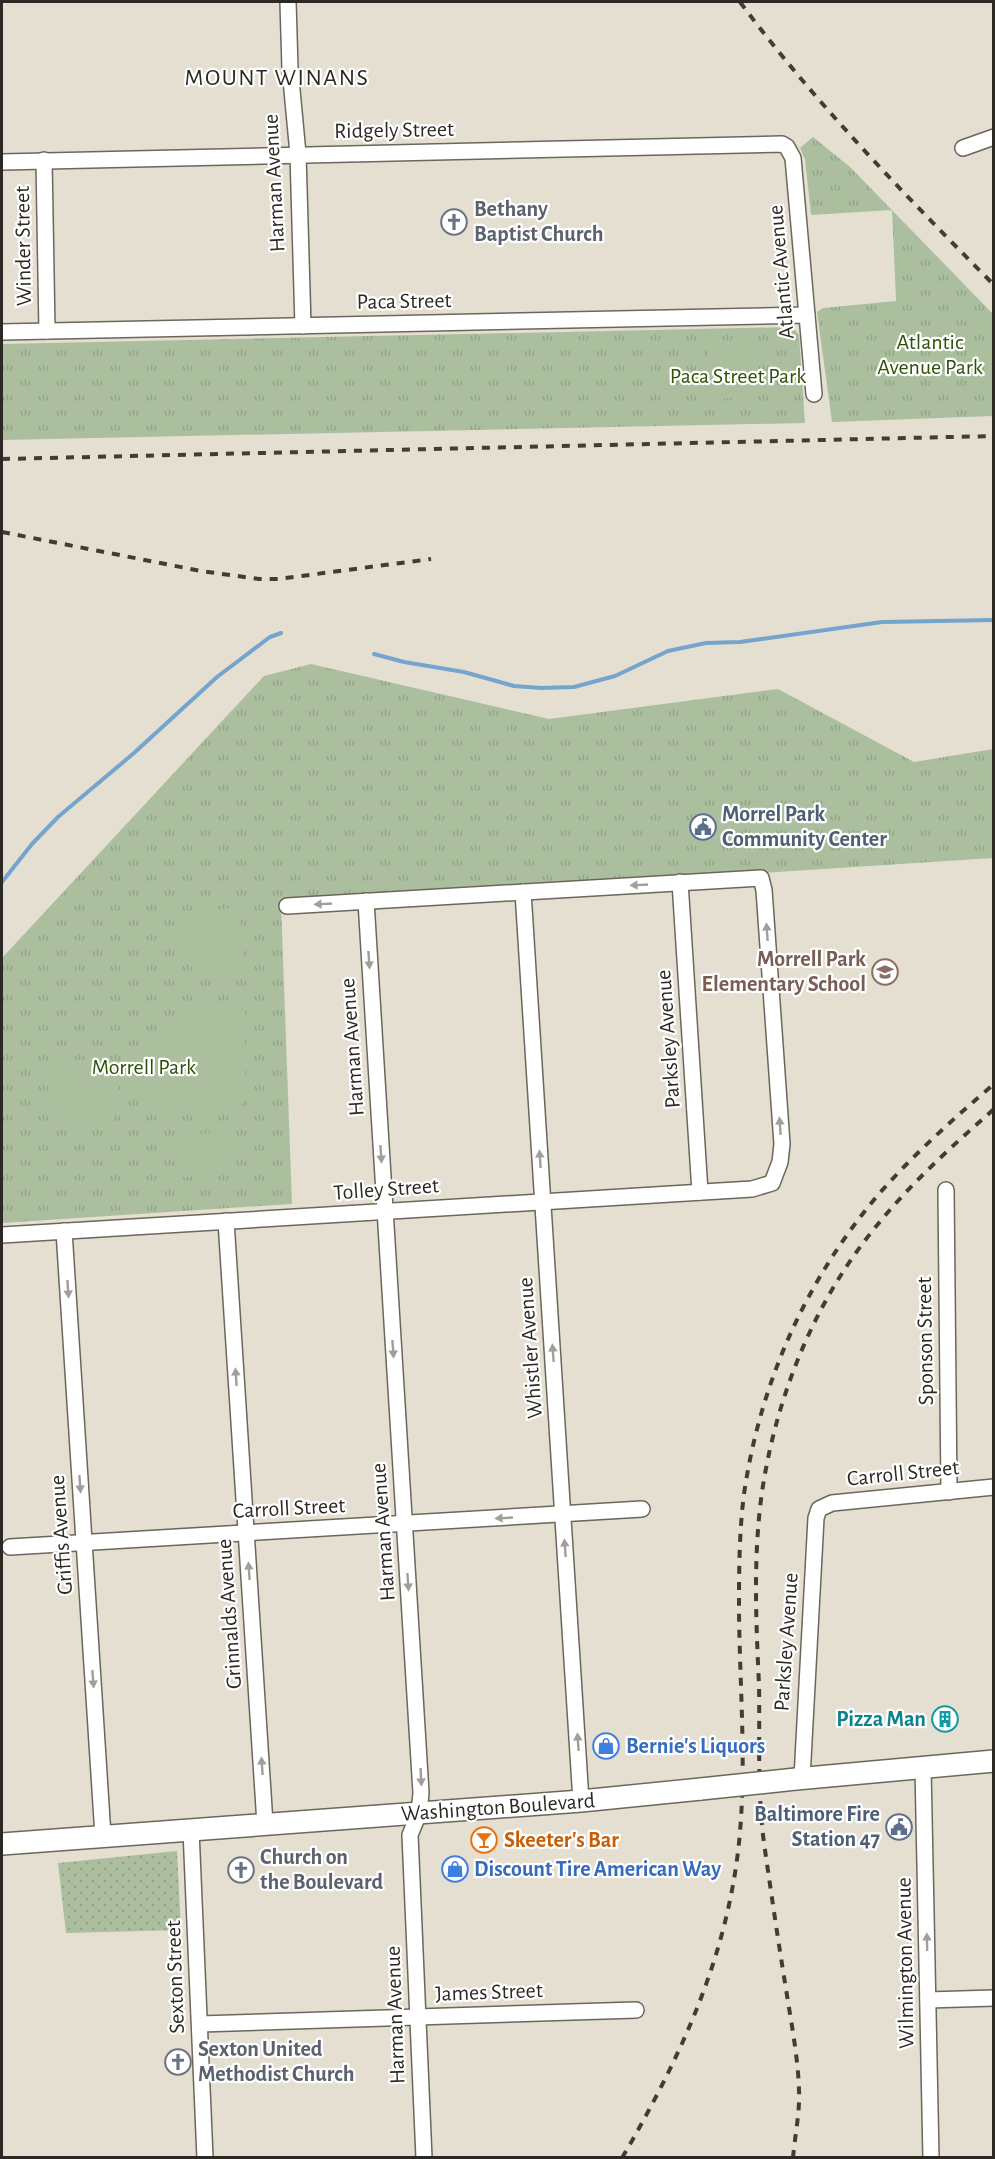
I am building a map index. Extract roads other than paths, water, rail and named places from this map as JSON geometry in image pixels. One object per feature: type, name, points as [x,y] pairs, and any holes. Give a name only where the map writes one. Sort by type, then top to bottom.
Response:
[{"type":"main road","name":"Washington Boulevard","points":[[2,1844],[581,1801],[993,1761]]},
{"type":"street","name":"Harman Avenue","points":[[288,2],[290,69],[298,154],[303,326]]},
{"type":"street","points":[[963,148],[993,137]]},
{"type":"street","name":"Ridgely Street","points":[[2,162],[772,143],[787,147]]},
{"type":"street","name":"Atlantic Avenue","points":[[787,147],[793,158],[814,394]]},
{"type":"street","name":"Winder Street","points":[[44,160],[47,331]]},
{"type":"street","name":"Paca Street","points":[[2,332],[807,315]]},
{"type":"street","name":"Tolley Street","points":[[2,1235],[752,1189],[771,1183],[780,1162],[782,1144],[764,890],[761,878],[680,882]]},
{"type":"street","points":[[287,906],[680,882]]},
{"type":"street","name":"Parksley Avenue","points":[[680,882],[700,1192]]},
{"type":"street","name":"Whistler Avenue","points":[[523,892],[581,1801]]},
{"type":"street","name":"Harman Avenue","points":[[366,902],[418,1721],[421,1793],[419,1813],[410,1834],[424,2157]]},
{"type":"street","name":"Sponson Street","points":[[946,1190],[949,1492]]},
{"type":"street","name":"Grinnalds Avenue","points":[[226,1221],[265,1824]]},
{"type":"street","name":"Griffis Avenue","points":[[64,1231],[103,1836]]},
{"type":"street","name":"Carroll Street","points":[[819,1509],[832,1503],[993,1487]]},
{"type":"street","name":"Carroll Street","points":[[10,1547],[642,1509]]},
{"type":"street","name":"Parksley Avenue","points":[[799,1779],[819,1509]]},
{"type":"street","name":"Wilmington Avenue","points":[[923,1768],[932,2157]]},
{"type":"street","name":"Sexton Street","points":[[191,1830],[205,2157]]},
{"type":"street","points":[[928,2000],[993,1998]]},
{"type":"street","name":"James Street","points":[[200,2024],[636,2010]]},
{"type":"waterway","points":[[374,654],[404,662],[464,672],[514,686],[574,687],[615,676],[668,651],[706,643],[740,642],[882,622],[994,620]]},
{"type":"waterway","points":[[2,882],[32,844],[58,817],[134,753],[217,677],[270,637],[281,633]]},
{"type":"railway","points":[[740,2],[830,112],[994,285]]},
{"type":"railway","points":[[2,459],[994,436]]},
{"type":"railway","points":[[2,532],[201,571],[259,579],[278,579],[431,559]]},
{"type":"railway","points":[[622,2158],[674,2062],[689,2029],[714,1961],[732,1890],[738,1856],[742,1787],[739,1612],[741,1523],[751,1453],[774,1373],[808,1298],[852,1228],[905,1166],[994,1084]]},
{"type":"railway","points":[[793,2158],[799,2107],[797,2065],[764,1843],[760,1784],[756,1564],[759,1516],[768,1457],[800,1353],[815,1320],[852,1258],[887,1213],[916,1182],[994,1109]]},
{"type":"place","name":"Bethany Baptist Church","points":[[454,222]]},
{"type":"place","name":"Morrel Park Community Center","points":[[703,827]]},
{"type":"place","name":"Morrell Park Elementary School","points":[[885,972]]},
{"type":"place","name":"Pizza Man","points":[[945,1719]]},
{"type":"place","name":"Bernie's Liquors","points":[[606,1746]]},
{"type":"place","name":"Baltimore Fire Station 47","points":[[899,1827]]},
{"type":"place","name":"Skeeter's Bar","points":[[484,1840]]},
{"type":"place","name":"Discount Tire American Way","points":[[455,1869]]},
{"type":"place","name":"Church on the Boulevard","points":[[241,1870]]},
{"type":"place","name":"Sexton United Methodist Church","points":[[178,2062]]},
{"type":"district","name":"MOUNT WINANS","points":[[277,78]]},
{"type":"park label","name":"Atlantic Avenue Park","points":[[930,354]]},
{"type":"park label","name":"Paca Street Park","points":[[738,376]]},
{"type":"park label","name":"Morrell Park","points":[[144,1067]]}]
